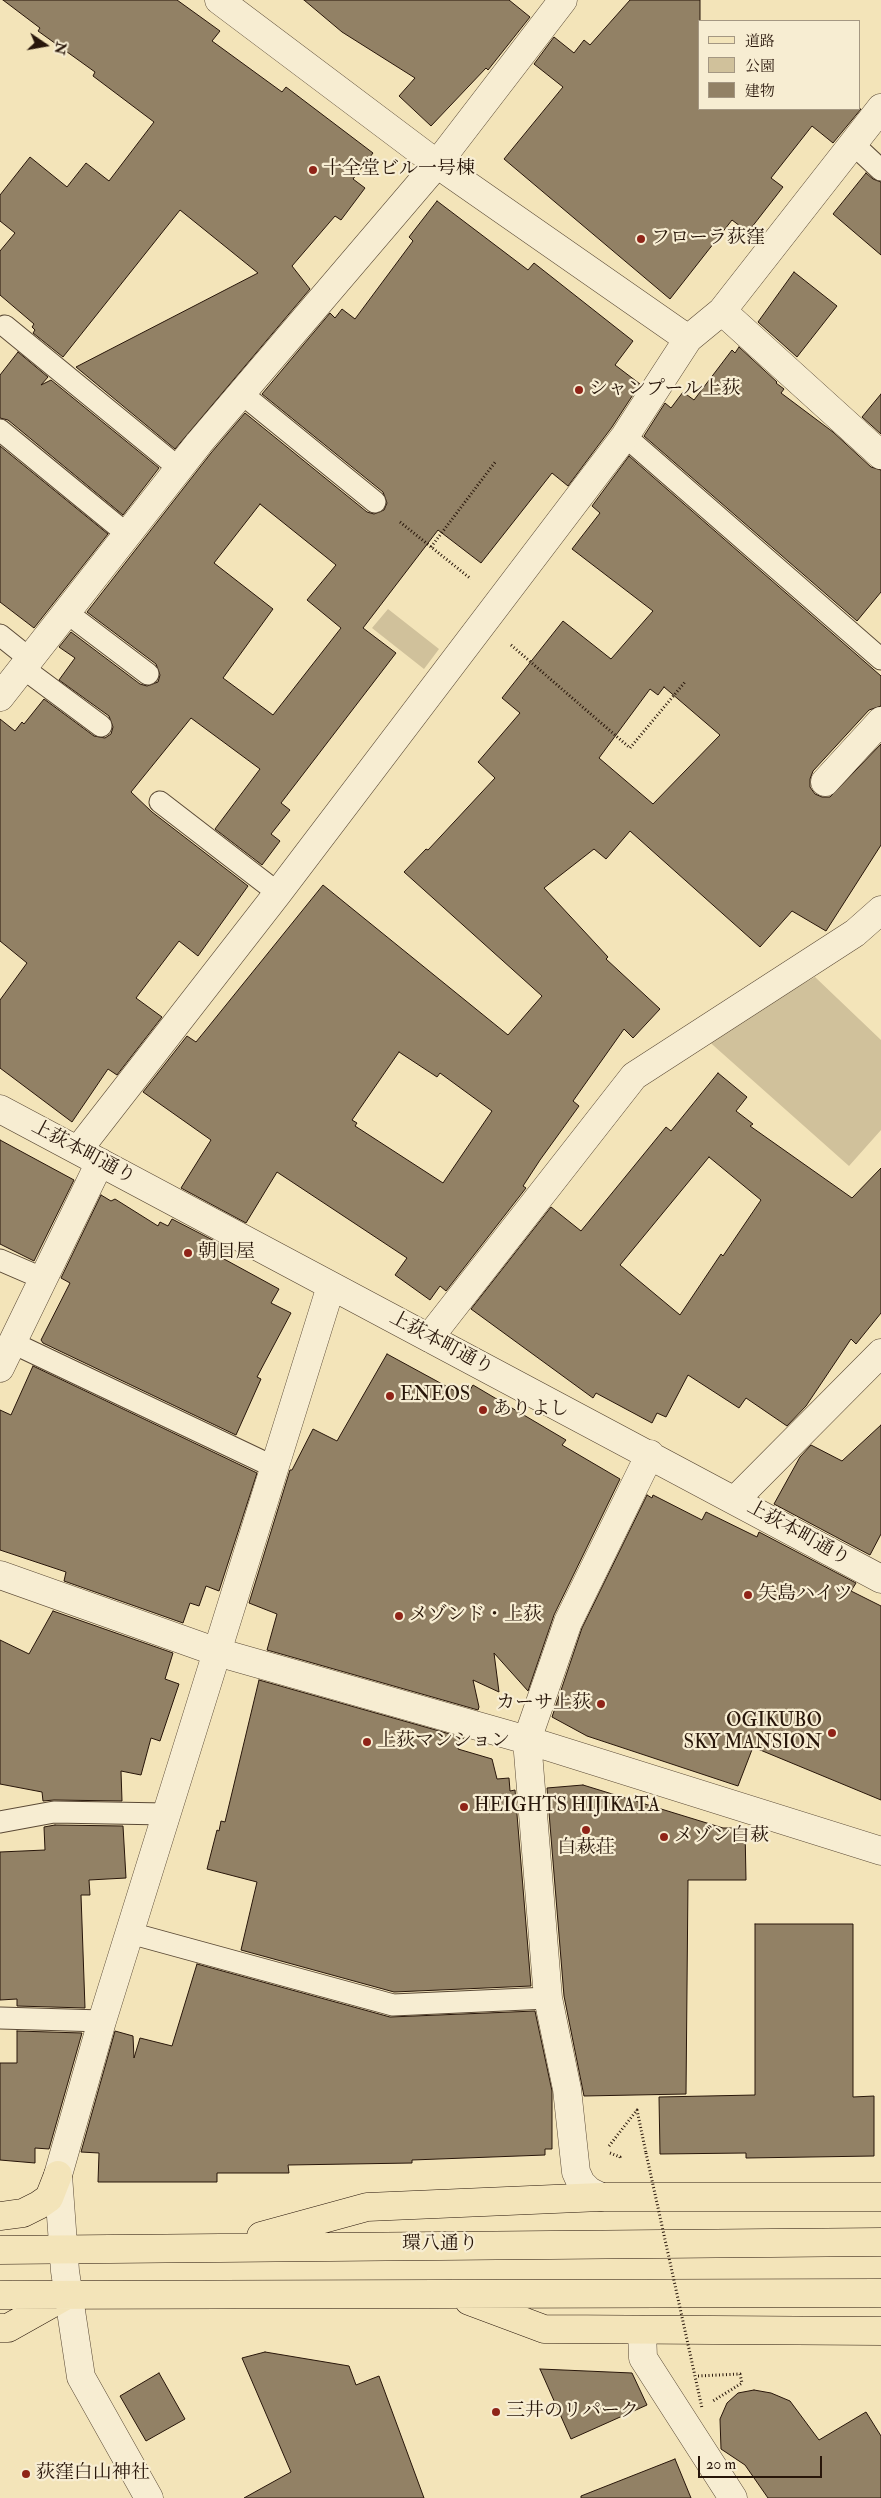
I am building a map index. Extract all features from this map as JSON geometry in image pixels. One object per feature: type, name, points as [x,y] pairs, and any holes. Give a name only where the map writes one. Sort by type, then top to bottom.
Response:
[{"type":"main road","points":[[0,2216],[23,2213],[49,2198],[58,2175]]},
{"type":"main road","points":[[226,2246],[367,2207],[601,2197],[881,2197]]},
{"type":"main road","name":"環八通り","points":[[0,2250],[226,2246],[881,2242]]},
{"type":"main road","points":[[0,2295],[881,2293]]},
{"type":"main road","points":[[0,2328],[8,2328],[68,2294]]},
{"type":"main road","points":[[454,2295],[544,2329],[881,2331]]},
{"type":"street","points":[[219,0],[437,164],[688,339]]},
{"type":"street","points":[[0,697],[126,534],[241,393],[437,164],[562,0]]},
{"type":"street","points":[[0,1368],[44,1279],[89,1156],[278,893],[625,436],[688,339],[722,311],[881,108]]},
{"type":"street","points":[[722,311],[881,455]]},
{"type":"street","points":[[824,782],[881,721]]},
{"type":"street","points":[[429,1338],[634,1076],[855,934],[881,910]]},
{"type":"street","name":"上荻本町通り","points":[[0,1109],[650,1454],[881,1579]]},
{"type":"street","points":[[149,2498],[81,2378],[68,2294],[58,2175],[102,2021],[331,1286]]},
{"type":"street","points":[[736,1500],[881,1352]]},
{"type":"street","points":[[601,2197],[589,2191],[576,2172],[567,2089],[548,1998],[527,1740],[568,1622],[650,1454]]},
{"type":"street","points":[[0,1574],[217,1652],[527,1740],[881,1851]]},
{"type":"street","points":[[642,2330],[643,2358],[733,2498]]},
{"type":"lane","points":[[853,144],[881,170]]},
{"type":"lane","points":[[5,326],[180,469]]},
{"type":"lane","points":[[241,393],[375,502]]},
{"type":"lane","points":[[0,430],[126,534]]},
{"type":"lane","points":[[625,436],[881,659]]},
{"type":"lane","points":[[66,612],[148,674]]},
{"type":"lane","points":[[0,635],[26,664],[101,726]]},
{"type":"lane","points":[[160,802],[278,893]]},
{"type":"lane","points":[[0,1260],[44,1279]]},
{"type":"lane","points":[[13,1343],[274,1467]]},
{"type":"lane","points":[[0,1822],[54,1812],[166,1814]]},
{"type":"lane","points":[[130,1932],[393,2005],[548,1998]]},
{"type":"lane","points":[[0,2018],[102,2021]]},
{"type":"path","points":[[430,547],[496,461]]},
{"type":"path","points":[[375,502],[430,547],[491,612],[630,748],[685,682]]},
{"type":"path","points":[[620,2157],[605,2152],[637,2110],[667,2247],[693,2370],[695,2380],[702,2408],[742,2383],[740,2374],[731,2374],[713,2376],[704,2376],[695,2377],[686,2377]]},
{"type":"green space","points":[[388,609],[439,649],[424,669],[372,628]]},
{"type":"green space","points":[[815,977],[881,1040],[881,1130],[849,1166],[705,1038]]},
{"type":"building","points":[[3,0],[177,0],[220,31],[212,41],[282,92],[286,87],[373,153],[353,179],[365,188],[341,220],[335,216],[292,266],[310,289],[175,449],[76,367],[258,273],[180,210],[63,357],[33,333],[35,330],[32,327],[34,324],[0,295],[0,251],[15,233],[0,221],[0,195],[30,157],[67,187],[86,163],[109,181],[154,122],[93,76],[95,72],[38,31],[40,28]]},
{"type":"building","points":[[304,0],[509,0],[530,17],[488,70],[486,68],[431,126],[399,96],[415,78],[342,32]]},
{"type":"building","points":[[630,0],[700,0],[700,20],[698,20],[698,110],[860,110],[833,143],[812,126],[771,178],[783,187],[748,232],[732,220],[670,299],[504,159],[563,87],[534,64],[554,37],[574,53],[584,40],[590,45]]},
{"type":"building","points":[[866,173],[873,179],[881,182],[881,255],[833,214]]},
{"type":"building","points":[[437,201],[528,270],[534,263],[633,341],[615,365],[640,384],[612,427],[568,486],[552,473],[481,563],[438,530],[363,628],[396,653],[281,803],[290,810],[271,834],[280,841],[262,865],[215,829],[260,769],[191,718],[131,792],[152,812],[248,886],[198,956],[179,941],[136,998],[162,1017],[117,1075],[108,1069],[72,1122],[0,1068],[0,1000],[27,963],[0,941],[0,719],[15,731],[22,722],[24,724],[44,699],[94,736],[105,738],[111,734],[113,727],[109,716],[59,680],[75,658],[59,647],[71,632],[140,684],[147,686],[158,682],[160,675],[156,664],[87,612],[211,453],[245,413],[367,512],[374,514],[384,510],[387,503],[383,492],[262,394],[330,313],[335,318],[342,309],[355,319],[413,241],[409,237]],"holes":[[[260,504],[336,565],[307,600],[341,628],[273,715],[223,678],[273,609],[214,563]]]},
{"type":"building","points":[[794,272],[837,306],[797,357],[758,322]]},
{"type":"building","points":[[739,347],[784,389],[781,393],[833,432],[871,467],[881,470],[881,592],[857,621],[644,436],[665,403],[671,408],[683,392],[694,400],[732,350],[735,353]]},
{"type":"building","points":[[18,352],[48,377],[41,385],[51,380],[159,468],[123,515],[8,420],[0,418],[0,375]]},
{"type":"building","points":[[881,394],[881,434],[862,417]]},
{"type":"building","points":[[0,446],[108,534],[34,628],[0,602]]},
{"type":"building","points":[[629,456],[881,676],[881,706],[869,710],[813,771],[810,787],[815,794],[822,797],[830,797],[881,744],[881,845],[826,931],[792,911],[760,947],[630,831],[606,859],[594,849],[544,888],[608,957],[606,959],[660,1009],[633,1038],[624,1029],[573,1101],[579,1106],[523,1186],[526,1188],[446,1291],[440,1286],[430,1300],[395,1275],[407,1258],[277,1172],[246,1223],[181,1188],[211,1140],[143,1092],[187,1036],[196,1042],[323,885],[508,1035],[542,996],[404,872],[426,849],[428,850],[495,778],[478,762],[520,713],[502,698],[563,621],[611,659],[653,611],[572,549],[600,513],[592,506]],"holes":[[[664,687],[720,735],[653,804],[599,758],[650,689],[658,695]],[[399,1052],[437,1077],[440,1073],[492,1111],[443,1183],[355,1126],[357,1123],[352,1120]]]},
{"type":"building","points":[[718,1073],[747,1097],[736,1111],[753,1124],[750,1126],[852,1198],[881,1168],[881,1313],[856,1344],[851,1339],[806,1406],[787,1426],[746,1398],[739,1408],[688,1375],[666,1417],[657,1413],[652,1423],[596,1393],[593,1398],[471,1309],[551,1207],[581,1231],[666,1127],[671,1131]],"holes":[[[709,1157],[761,1200],[723,1256],[721,1254],[680,1315],[620,1265]]]},
{"type":"building","points":[[0,1140],[74,1180],[34,1261],[0,1244]]},
{"type":"building","points":[[101,1195],[111,1201],[115,1199],[158,1226],[160,1222],[168,1226],[172,1219],[230,1249],[224,1259],[279,1289],[271,1303],[291,1313],[257,1377],[261,1379],[236,1435],[43,1343],[41,1340],[70,1283],[61,1278]]},
{"type":"building","points":[[387,1354],[466,1397],[473,1385],[566,1440],[562,1445],[620,1479],[554,1615],[528,1691],[494,1653],[499,1692],[473,1680],[478,1710],[267,1650],[277,1614],[249,1603],[290,1470],[292,1470],[313,1429],[337,1441]]},
{"type":"building","points":[[33,1366],[257,1473],[219,1591],[206,1586],[199,1606],[190,1603],[183,1623],[64,1581],[66,1572],[0,1550],[0,1410],[11,1415]]},
{"type":"building","points":[[881,1425],[881,1534],[870,1555],[774,1504],[800,1457],[811,1445],[842,1461]]},
{"type":"building","points":[[647,1495],[652,1498],[653,1495],[702,1520],[706,1512],[757,1537],[759,1532],[856,1583],[851,1591],[881,1606],[881,1800],[753,1747],[738,1786],[587,1736],[552,1717],[582,1628]]},
{"type":"building","points":[[53,1611],[173,1653],[165,1679],[179,1684],[160,1741],[151,1738],[141,1775],[121,1771],[122,1801],[43,1801],[42,1792],[0,1784],[0,1640],[29,1654]]},
{"type":"building","points":[[259,1680],[464,1738],[458,1749],[492,1759],[497,1779],[509,1778],[510,1791],[515,1790],[531,1986],[394,1992],[241,1950],[257,1882],[207,1869],[217,1830],[219,1831],[221,1821],[225,1822]]},
{"type":"building","points":[[583,1785],[723,1828],[745,1828],[746,1880],[688,1880],[686,2094],[584,2096],[564,1996],[547,1788]]},
{"type":"building","points":[[55,1825],[123,1826],[126,1878],[89,1880],[90,1895],[81,1895],[85,2008],[17,2006],[17,1999],[0,2000],[0,1852],[45,1850],[44,1827]]},
{"type":"building","points":[[755,1924],[853,1924],[853,2097],[874,2096],[874,2156],[746,2158],[746,2153],[660,2154],[659,2097],[755,2095]]},
{"type":"building","points":[[197,1964],[390,2017],[535,2011],[552,2091],[552,2149],[545,2149],[545,2155],[412,2160],[412,2163],[288,2165],[289,2173],[217,2173],[217,2182],[98,2182],[99,2153],[81,2152],[115,2031],[133,2036],[134,2058],[140,2038],[172,2046]]},
{"type":"building","points":[[17,2031],[82,2033],[49,2149],[35,2148],[35,2163],[0,2160],[0,2063],[17,2063]]},
{"type":"building","points":[[265,2352],[349,2366],[356,2385],[379,2376],[424,2498],[244,2498],[291,2472],[242,2358]]},
{"type":"building","points":[[540,2369],[632,2373],[647,2405],[571,2439]]},
{"type":"building","points":[[159,2373],[185,2419],[146,2441],[120,2396]]},
{"type":"building","points":[[754,2390],[771,2393],[790,2401],[819,2440],[866,2412],[881,2436],[881,2498],[768,2498],[745,2465],[721,2449],[720,2419],[727,2403],[738,2393]]},
{"type":"building","points":[[675,2459],[691,2498],[581,2498],[581,2496]]},
{"type":"place","name":"十全堂ビル一号棟","points":[[313,170]]},
{"type":"place","name":"フローラ荻窪","points":[[641,239]]},
{"type":"place","name":"シャンプール上荻","points":[[579,390]]},
{"type":"place","name":"朝日屋","points":[[188,1253]]},
{"type":"place","name":"ENEOS","points":[[390,1396]]},
{"type":"place","name":"ありよし","points":[[483,1410]]},
{"type":"place","name":"矢島ハイツ","points":[[748,1595]]},
{"type":"place","name":"メゾンド・上荻","points":[[399,1616]]},
{"type":"place","name":"カーサ上荻","points":[[601,1704]]},
{"type":"place","name":"OGIKUBO SKY MANSION","points":[[832,1733]]},
{"type":"place","name":"上荻マンション","points":[[367,1742]]},
{"type":"place","name":"HEIGHTS HIJIKATA","points":[[464,1807]]},
{"type":"place","name":"白萩荘","points":[[586,1830]]},
{"type":"place","name":"メゾン白萩","points":[[664,1837]]},
{"type":"place","name":"三井のリパーク","points":[[496,2412]]},
{"type":"place","name":"荻窪白山神社","points":[[26,2474]]}]
